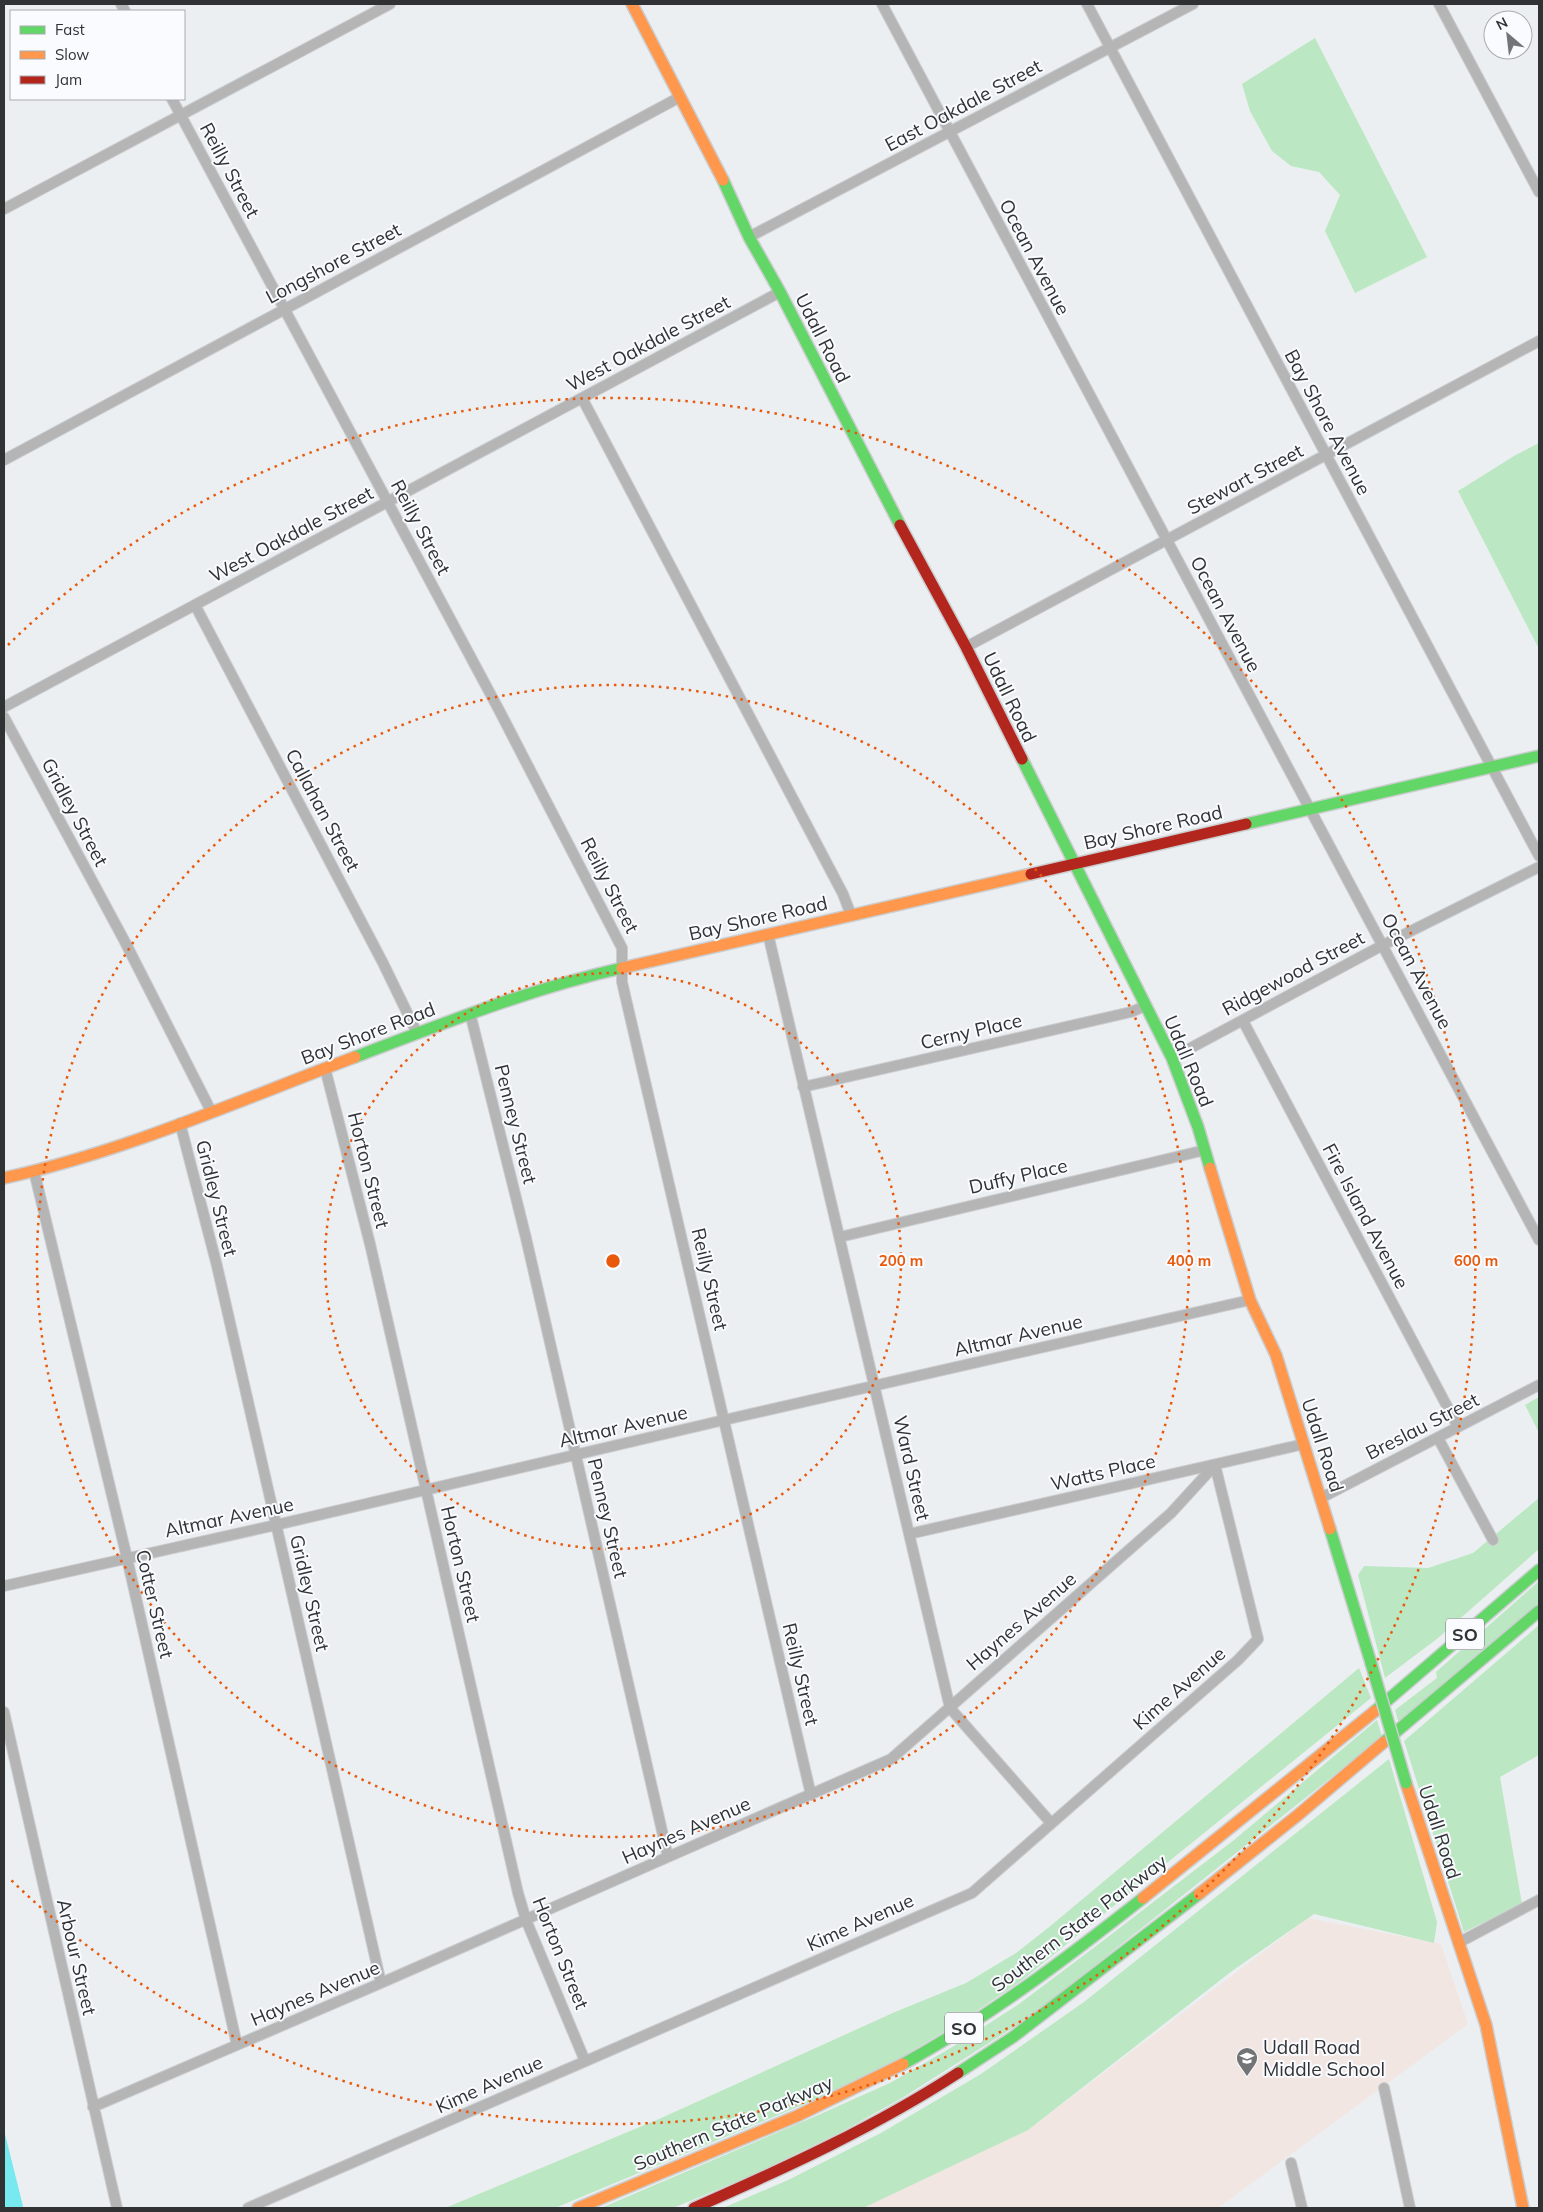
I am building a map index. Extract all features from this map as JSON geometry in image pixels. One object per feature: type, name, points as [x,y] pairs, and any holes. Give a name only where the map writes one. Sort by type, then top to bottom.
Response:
[{"type":"main road","name":"Udall Road","points":[[632,4],[713,157],[750,237],[886,499],[966,647],[1172,1058],[1205,1150],[1250,1300],[1276,1355],[1406,1783],[1486,2024],[1524,2208]]},
{"type":"main road","name":"Bay Shore Road","points":[[4,1178],[92,1155],[470,1013],[542,989],[623,967],[1539,756]]},
{"type":"main road","name":"Southern State Parkway","points":[[578,2208],[829,2101],[924,2052],[991,2011],[1083,1945],[1215,1842],[1358,1725],[1537,1571]]},
{"type":"main road","name":"SO","points":[[694,2208],[783,2169],[855,2134],[924,2095],[1013,2037],[1285,1826],[1539,1611]]},
{"type":"street","points":[[4,209],[390,4]]},
{"type":"street","name":"Ocean Avenue","points":[[882,4],[1539,1240]]},
{"type":"street","name":"Bay Shore Avenue","points":[[1087,4],[1539,856]]},
{"type":"street","name":"East Oakdale Street","points":[[750,237],[1193,4]]},
{"type":"street","points":[[1439,4],[1539,192]]},
{"type":"street","name":"Longshore Street","points":[[4,460],[680,97]]},
{"type":"street","name":"Reilly Street","points":[[173,100],[500,710],[621,945],[622,982],[811,1795]]},
{"type":"street","name":"West Oakdale Street","points":[[4,707],[780,292]]},
{"type":"street","name":"Stewart Street","points":[[966,647],[1539,341]]},
{"type":"street","points":[[582,398],[838,885],[851,915]]},
{"type":"street","name":"Callahan Street","points":[[195,605],[374,946],[417,1033]]},
{"type":"street","name":"Gridley Street","points":[[4,717],[124,940],[211,1111]]},
{"type":"street","name":"Ridgewood Street","points":[[1172,1058],[1383,945],[1539,867]]},
{"type":"street","name":"Ward Street","points":[[768,934],[950,1708],[1051,1823]]},
{"type":"street","name":"Cerny Place","points":[[804,1087],[1132,1012],[1145,1006]]},
{"type":"street","name":"Penney Street","points":[[470,1013],[526,1238],[668,1857]]},
{"type":"street","name":"Fire Island Avenue","points":[[1243,1021],[1458,1427]]},
{"type":"street","name":"Horton Street","points":[[324,1068],[370,1244],[526,1920],[586,2061]]},
{"type":"street","name":"Gridley Street","points":[[180,1123],[217,1266],[381,1984]]},
{"type":"street","name":"Duffy Place","points":[[840,1237],[1205,1150]]},
{"type":"street","name":"Cotter Street","points":[[34,1171],[127,1558],[237,2046]]},
{"type":"street","name":"Altmar Avenue","points":[[4,1586],[1250,1300]]},
{"type":"street","name":"Breslau Street","points":[[1321,1498],[1539,1385]]},
{"type":"street","points":[[1438,1438],[1492,1540]]},
{"type":"street","name":"Watts Place","points":[[909,1534],[1304,1444]]},
{"type":"street","name":"Haynes Avenue","points":[[93,2107],[381,1984],[891,1759],[1171,1513],[1215,1465]]},
{"type":"street","name":"Kime Avenue","points":[[248,2208],[972,1893],[1238,1660],[1258,1639],[1215,1465]]},
{"type":"street","name":"Arbour Street","points":[[4,1712],[117,2208]]},
{"type":"street","points":[[1458,1943],[1539,1900]]},
{"type":"street","points":[[1384,2088],[1410,2208]]},
{"type":"street","points":[[1291,2163],[1302,2208]]},
{"type":"shaded area","name":"Udall Road Middle School","points":[[1308,1918],[1441,1944],[1468,2024],[1218,2208],[861,2208],[1028,2130]]},
{"type":"green space","points":[[1315,38],[1427,257],[1355,293],[1325,231],[1340,195],[1319,172],[1291,166],[1272,151],[1250,111],[1242,84]]},
{"type":"green space","points":[[1539,443],[1539,649],[1458,491],[1514,456]]},
{"type":"green space","points":[[1539,1397],[1539,1433],[1525,1405]]},
{"type":"green space","points":[[1539,1498],[1539,1549],[1438,1638],[1385,1678],[1358,1575],[1364,1566],[1428,1568],[1473,1553]]},
{"type":"green space","points":[[1539,1581],[1539,1603],[1399,1724],[1395,1710],[1437,1678],[1436,1672]]},
{"type":"green space","points":[[1539,1625],[1539,1755],[1500,1777],[1522,1904],[1464,1932],[1404,1741]]},
{"type":"green space","points":[[1359,1668],[1371,1698],[1021,1981],[959,2023],[895,2061],[826,2095],[555,2208],[445,2208],[659,2119],[895,2012],[966,1983],[1016,1953],[1048,1928]]},
{"type":"green space","points":[[1377,1720],[1382,1737],[1030,2017],[902,2098],[841,2132],[753,2175],[673,2208],[601,2208],[890,2083],[954,2046],[1019,2004],[1234,1840]]},
{"type":"green space","points":[[1389,1759],[1437,1922],[1434,1943],[1314,1914],[1232,1971],[1028,2130],[863,2208],[723,2208],[788,2180],[881,2133],[981,2074],[1084,2002]]},
{"type":"water","points":[[4,2130],[23,2206],[22,2208],[4,2208]]},
{"type":"traffic: fast","points":[[723,180],[749,237],[780,292],[900,525]]},
{"type":"traffic: fast","points":[[1246,824],[1539,756]]},
{"type":"traffic: fast","points":[[1022,759],[1172,1058],[1198,1127],[1210,1168]]},
{"type":"traffic: fast","points":[[355,1057],[454,1019],[521,996],[622,968]]},
{"type":"traffic: fast","points":[[1330,1529],[1371,1663]]},
{"type":"traffic: fast","points":[[1375,1711],[1539,1570]]},
{"type":"traffic: fast","points":[[1384,1742],[1539,1611]]},
{"type":"traffic: fast","points":[[1371,1663],[1406,1783]]},
{"type":"traffic: fast","points":[[958,2073],[1013,2037],[1199,1894]]},
{"type":"traffic: fast","points":[[903,2064],[997,2007],[1086,1943],[1143,1898]]},
{"type":"traffic: slow","points":[[632,4],[723,180]]},
{"type":"traffic: slow","points":[[622,968],[1031,874]]},
{"type":"traffic: slow","points":[[4,1178],[49,1167],[137,1140],[355,1057]]},
{"type":"traffic: slow","points":[[1210,1168],[1250,1300],[1276,1355],[1330,1529]]},
{"type":"traffic: slow","points":[[1143,1898],[1375,1711]]},
{"type":"traffic: slow","points":[[1199,1894],[1298,1815],[1384,1742]]},
{"type":"traffic: slow","points":[[1406,1783],[1486,2025],[1523,2208]]},
{"type":"traffic: slow","points":[[578,2208],[797,2116],[903,2064]]},
{"type":"traffic: jam","points":[[900,525],[966,647],[1022,759]]},
{"type":"traffic: jam","points":[[1031,874],[1246,824]]},
{"type":"traffic: jam","points":[[694,2208],[829,2146],[927,2093],[958,2073]]},
{"type":"place","name":"Udall Road Middle School","points":[[1247,2077]]}]
